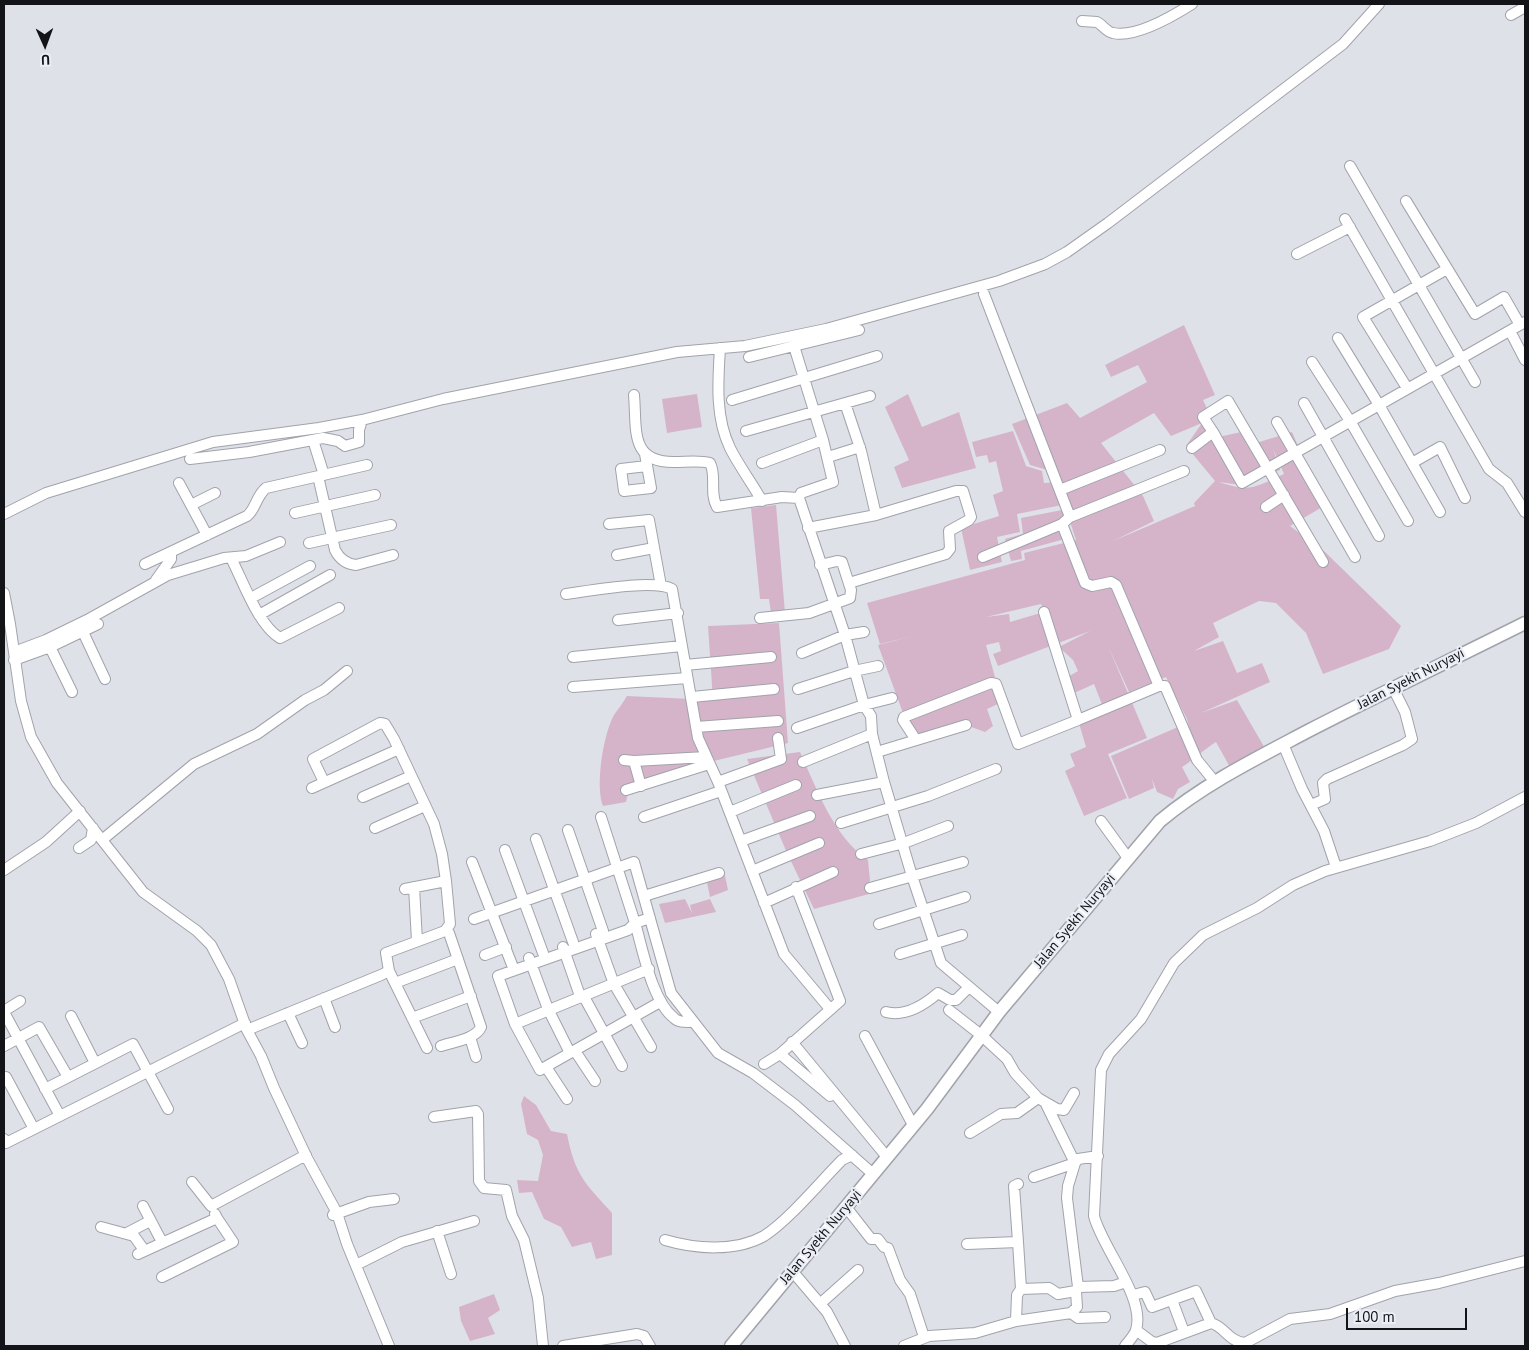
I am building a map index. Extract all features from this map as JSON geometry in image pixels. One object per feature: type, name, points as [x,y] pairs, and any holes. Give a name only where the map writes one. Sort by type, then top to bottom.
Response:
[{"type":"main road","name":"Jalan Syekh Nuryayi","points":[[731,1346],[887,1158],[999,1012],[1160,821],[1181,804],[1215,782],[1283,744],[1525,623]]},
{"type":"street","points":[[1082,21],[1098,22],[1107,31],[1123,33],[1155,25],[1192,4]]},
{"type":"street","points":[[4,514],[46,493],[213,442],[362,420],[459,396],[677,352],[745,346],[834,327],[999,281],[1045,264],[1068,252],[1108,223],[1343,44],[1379,4]]},
{"type":"street","points":[[1511,15],[1525,7]]},
{"type":"street","points":[[1350,166],[1475,382]]},
{"type":"street","points":[[1323,562],[1268,468],[1228,402],[1203,417],[1242,482],[1268,468],[1407,388],[1523,324],[1504,297],[1475,314],[1447,269],[1417,210],[1406,201]]},
{"type":"street","points":[[1297,254],[1347,223],[1489,469],[1507,483],[1525,512]]},
{"type":"street","points":[[1407,388],[1362,317],[1447,269]]},
{"type":"street","points":[[984,294],[1060,490],[1066,521],[1085,583],[1092,586],[1111,582],[1116,585],[1159,686]]},
{"type":"street","points":[[749,357],[859,330]]},
{"type":"street","points":[[1510,331],[1525,360]]},
{"type":"street","points":[[1338,338],[1379,404],[1440,512]]},
{"type":"street","points":[[794,346],[828,457],[833,482],[801,493],[799,498],[845,635],[864,705],[871,716],[872,734],[884,782],[904,843],[912,876],[944,966],[999,1012]]},
{"type":"street","points":[[720,348],[719,410],[722,428],[730,448],[762,501]]},
{"type":"street","points":[[732,400],[877,356]]},
{"type":"street","points":[[1312,362],[1350,421],[1408,521]]},
{"type":"street","points":[[634,395],[638,446],[650,459],[663,462],[710,463],[712,468],[713,496],[717,507],[782,497],[799,498]]},
{"type":"street","points":[[746,432],[870,396]]},
{"type":"street","points":[[845,403],[860,447],[876,515]]},
{"type":"street","points":[[1304,403],[1379,536]]},
{"type":"street","points":[[190,459],[234,454],[324,438],[338,441],[345,446],[354,445],[358,442],[362,420]]},
{"type":"street","points":[[1277,422],[1355,557]]},
{"type":"street","points":[[1192,448],[1213,432]]},
{"type":"street","points":[[313,440],[338,556],[350,564],[393,555]]},
{"type":"street","points":[[762,464],[823,440]]},
{"type":"street","points":[[828,457],[860,447]]},
{"type":"street","points":[[1412,463],[1440,447],[1465,498]]},
{"type":"street","points":[[1060,490],[1160,450]]},
{"type":"street","points":[[645,454],[647,466]]},
{"type":"street","points":[[145,564],[251,513],[260,493],[266,488],[367,465]]},
{"type":"street","points":[[983,557],[1184,471]]},
{"type":"street","points":[[179,483],[207,535]]},
{"type":"street","points":[[808,528],[876,515],[961,490],[966,496],[970,520],[949,531],[950,549],[946,554],[849,583]]},
{"type":"street","points":[[191,505],[215,493]]},
{"type":"street","points":[[295,513],[376,495]]},
{"type":"street","points":[[1266,507],[1284,495]]},
{"type":"street","points":[[609,524],[649,520],[660,586]]},
{"type":"street","points":[[309,543],[391,525]]},
{"type":"street","points":[[11,652],[88,620],[156,580],[203,563],[246,556],[280,542]]},
{"type":"street","points":[[617,555],[654,548]]},
{"type":"street","points":[[156,580],[170,559],[171,552]]},
{"type":"street","points":[[231,558],[260,615],[274,635],[283,638],[339,608]]},
{"type":"street","points":[[760,618],[809,613],[850,598],[849,583],[841,561],[820,565]]},
{"type":"street","points":[[251,598],[310,566]]},
{"type":"street","points":[[260,615],[330,576]]},
{"type":"street","points":[[566,594],[621,587],[660,586],[672,589],[678,613],[696,726],[707,761],[720,786],[784,954],[830,1009]]},
{"type":"street","points":[[4,593],[11,652],[26,726],[57,783],[144,892],[197,931],[211,945],[229,978],[246,1026],[335,1214],[389,1346]]},
{"type":"street","points":[[1044,612],[1078,720]]},
{"type":"street","points":[[618,620],[678,613]]},
{"type":"street","points":[[11,652],[50,647],[98,624]]},
{"type":"street","points":[[83,632],[104,679]]},
{"type":"street","points":[[802,653],[845,635],[864,632]]},
{"type":"street","points":[[572,656],[682,646]]},
{"type":"street","points":[[50,647],[72,692]]},
{"type":"street","points":[[685,665],[771,657]]},
{"type":"street","points":[[798,689],[854,670],[878,666]]},
{"type":"street","points":[[102,840],[194,764],[257,734],[305,700],[324,690],[347,671]]},
{"type":"street","points":[[572,687],[687,678]]},
{"type":"street","points":[[916,740],[903,720],[904,717],[991,683],[996,684],[1018,744],[1159,686],[1164,686],[1191,749],[1197,760],[1215,782]]},
{"type":"street","points":[[1311,805],[1325,800],[1323,783],[1326,779],[1404,745],[1412,739],[1405,712],[1393,688]]},
{"type":"street","points":[[692,697],[774,689]]},
{"type":"street","points":[[798,728],[864,705],[892,698]]},
{"type":"street","points":[[696,726],[778,721]]},
{"type":"street","points":[[324,782],[313,759],[380,723],[387,726],[436,831],[446,881],[450,924],[445,931],[386,953],[389,971],[427,1048]]},
{"type":"street","points":[[877,752],[966,726]]},
{"type":"street","points":[[803,762],[872,734]]},
{"type":"street","points":[[644,816],[720,786],[781,758],[778,738]]},
{"type":"street","points":[[1283,744],[1324,831],[1335,865]]},
{"type":"street","points":[[312,788],[399,749]]},
{"type":"street","points":[[641,786],[629,761],[707,761]]},
{"type":"street","points":[[626,790],[707,761]]},
{"type":"street","points":[[841,823],[892,808],[996,769]]},
{"type":"street","points":[[363,797],[411,776]]},
{"type":"street","points":[[817,795],[884,782]]},
{"type":"street","points":[[730,812],[796,785]]},
{"type":"street","points":[[1525,797],[1476,823],[1430,841],[1335,865],[1293,885],[1256,908],[1203,935],[1174,963],[1140,1019],[1109,1054],[1101,1070],[1094,1156],[1094,1216],[1102,1238],[1132,1295],[1132,1340],[1153,1343],[1211,1323],[1219,1325],[1228,1336],[1245,1343],[1290,1320],[1330,1314],[1395,1291],[1440,1283],[1525,1261]]},
{"type":"street","points":[[375,828],[425,806]]},
{"type":"street","points":[[4,870],[46,842],[80,811]]},
{"type":"street","points":[[741,841],[810,816]]},
{"type":"street","points":[[601,817],[618,868],[633,924],[660,1002],[674,1019],[682,1022],[693,1022]]},
{"type":"street","points":[[1100,821],[1128,858]]},
{"type":"street","points":[[862,854],[904,843],[948,826]]},
{"type":"street","points":[[79,848],[91,840],[92,828]]},
{"type":"street","points":[[568,830],[586,878],[599,935],[614,984],[632,1018],[651,1047]]},
{"type":"street","points":[[536,839],[574,942]]},
{"type":"street","points":[[752,871],[819,843]]},
{"type":"street","points":[[505,850],[543,953]]},
{"type":"street","points":[[472,862],[513,967]]},
{"type":"street","points":[[474,918],[634,862],[671,993],[693,1022],[718,1053],[753,1073],[795,1105],[873,1174]]},
{"type":"street","points":[[870,888],[963,862]]},
{"type":"street","points":[[764,903],[833,872]]},
{"type":"street","points":[[644,896],[720,873]]},
{"type":"street","points":[[417,941],[409,888],[446,881]]},
{"type":"street","points":[[764,1064],[780,1054],[840,1001],[796,887]]},
{"type":"street","points":[[879,924],[965,897]]},
{"type":"street","points":[[530,961],[543,953],[564,949],[574,942],[628,930],[633,924],[650,918]]},
{"type":"street","points":[[442,1046],[470,1037],[479,1032],[481,1028],[449,933],[445,931]]},
{"type":"street","points":[[599,935],[513,967],[498,976],[515,1024],[540,1070],[660,1002]]},
{"type":"street","points":[[900,954],[962,935]]},
{"type":"street","points":[[485,955],[506,947]]},
{"type":"street","points":[[564,949],[582,996],[622,1066]]},
{"type":"street","points":[[395,983],[458,959]]},
{"type":"street","points":[[530,961],[548,1009],[573,1052],[595,1081]]},
{"type":"street","points":[[515,1024],[649,969]]},
{"type":"street","points":[[4,1139],[6,1143],[148,1072],[246,1026],[288,1013],[389,971]]},
{"type":"street","points":[[886,1012],[895,1014],[905,1012],[921,1006],[936,995],[956,1000],[969,987]]},
{"type":"street","points":[[412,1018],[470,996]]},
{"type":"street","points":[[324,998],[335,1027]]},
{"type":"street","points":[[20,1001],[4,1011],[60,1116]]},
{"type":"street","points":[[949,1010],[982,1035],[1008,1059],[1015,1073],[1042,1100],[1075,1163]]},
{"type":"street","points":[[288,1013],[302,1043]]},
{"type":"street","points":[[71,1016],[95,1064]]},
{"type":"street","points":[[4,1046],[39,1027],[68,1077]]},
{"type":"street","points":[[865,1036],[913,1125]]},
{"type":"street","points":[[470,1037],[476,1057]]},
{"type":"street","points":[[792,1042],[887,1158]]},
{"type":"street","points":[[45,1089],[133,1044],[168,1108]]},
{"type":"street","points":[[780,1054],[850,1113]]},
{"type":"street","points":[[546,1067],[567,1099]]},
{"type":"street","points":[[6,1077],[34,1129]]},
{"type":"street","points":[[1042,1100],[1064,1110],[1074,1093]]},
{"type":"street","points":[[970,1133],[1001,1114],[1016,1114],[1042,1100]]},
{"type":"street","points":[[434,1117],[476,1111],[478,1114],[479,1181],[484,1188],[506,1190],[512,1216],[524,1240],[538,1298],[543,1346]]},
{"type":"street","points":[[211,1206],[306,1155]]},
{"type":"street","points":[[665,1240],[678,1244],[712,1247],[734,1246],[764,1236],[842,1160],[852,1155]]},
{"type":"street","points":[[904,1346],[924,1337],[975,1333],[1016,1320],[1070,1313],[1077,1307],[1077,1289],[1067,1198],[1068,1186],[1078,1159],[1094,1156]]},
{"type":"street","points":[[1034,1177],[1075,1163]]},
{"type":"street","points":[[162,1277],[233,1242],[211,1206],[192,1182]]},
{"type":"street","points":[[1016,1320],[1017,1294],[1021,1289],[1014,1188],[1018,1184]]},
{"type":"street","points":[[335,1214],[369,1202],[394,1199]]},
{"type":"street","points":[[143,1206],[162,1242]]},
{"type":"street","points":[[846,1207],[871,1239],[878,1239],[884,1247],[888,1248],[900,1280],[910,1293],[924,1337]]},
{"type":"street","points":[[101,1227],[134,1236],[141,1252],[218,1218]]},
{"type":"street","points":[[127,1233],[150,1221]]},
{"type":"street","points":[[356,1265],[402,1242],[474,1221]]},
{"type":"street","points":[[437,1231],[451,1274]]},
{"type":"street","points":[[967,1244],[1018,1242]]},
{"type":"street","points":[[821,1303],[858,1270]]},
{"type":"street","points":[[792,1272],[821,1303],[845,1346]]},
{"type":"street","points":[[1021,1289],[1049,1288],[1058,1294],[1077,1289],[1114,1286],[1126,1282]]},
{"type":"street","points":[[1132,1295],[1145,1292],[1152,1307],[1197,1292],[1211,1323]]},
{"type":"street","points":[[1172,1300],[1184,1332]]},
{"type":"street","points":[[1070,1313],[1078,1318],[1105,1318]]},
{"type":"street","points":[[563,1346],[637,1334],[644,1336],[650,1346]]},
{"type":"shaded area","points":[[1184,325],[1215,395],[1203,400],[1212,419],[1203,422],[1214,438],[1250,430],[1256,443],[1292,432],[1324,506],[1290,526],[1325,552],[1401,626],[1389,649],[1323,674],[1306,633],[1276,603],[1259,601],[1213,623],[1219,637],[1194,651],[1223,641],[1237,673],[1262,663],[1270,682],[1201,713],[1237,700],[1266,750],[1231,769],[1216,742],[1182,767],[1190,782],[1178,789],[1173,799],[1157,792],[1152,779],[1154,788],[1129,799],[1111,756],[1185,724],[1191,735],[1187,719],[1166,677],[1129,692],[1108,646],[1147,738],[1108,754],[1127,798],[1084,816],[1065,771],[1075,766],[1070,754],[1086,747],[1078,720],[1103,707],[1094,684],[1072,694],[1066,678],[1078,671],[1073,660],[1059,647],[1090,631],[998,666],[993,654],[1001,651],[999,642],[986,645],[995,677],[903,713],[878,645],[913,636],[880,644],[867,603],[1025,560],[1024,553],[1076,540],[1054,472],[1030,465],[1012,424],[1067,403],[1080,418],[1147,382],[1138,365],[1111,377],[1105,365]],"holes":[[[1154,413],[1171,436],[1202,423],[1186,446],[1215,481],[1194,503],[1195,506],[1113,541],[1154,521],[1143,496],[1101,443]],[[1273,449],[1284,474],[1259,485],[1246,488],[1219,482],[1241,485],[1280,470]],[[1041,604],[1044,612],[1010,622],[1009,614],[986,617]]]},
{"type":"shaded area","points":[[697,394],[702,427],[667,433],[662,399]]},
{"type":"shaded area","points":[[908,394],[922,427],[959,412],[976,468],[902,488],[894,467],[909,460],[885,407]]},
{"type":"shaded area","points":[[1013,431],[1026,466],[1042,471],[1044,483],[1056,482],[1062,505],[1017,514],[1020,532],[997,537],[1002,562],[970,570],[961,528],[999,516],[993,495],[1003,491],[996,461],[989,463],[987,455],[976,457],[972,442]]},
{"type":"shaded area","points":[[776,505],[785,613],[771,613],[769,599],[760,599],[751,508]]},
{"type":"shaded area","points":[[1062,510],[1072,537],[1021,551],[1022,559],[1011,561],[1005,539],[1023,534],[1021,518]]},
{"type":"shaded area","points":[[779,623],[788,743],[685,768],[628,793],[626,802],[603,806],[600,786],[601,760],[610,724],[627,696],[713,700],[708,626]]},
{"type":"shaded area","points":[[994,685],[1000,703],[987,709],[993,726],[985,732],[966,725],[918,737],[905,719]]},
{"type":"shaded area","points":[[800,752],[827,811],[845,838],[868,860],[870,881],[866,886],[869,894],[814,909],[787,853],[747,759]]},
{"type":"shaded area","points":[[724,871],[728,890],[710,897],[706,878]]},
{"type":"shaded area","points":[[685,899],[692,913],[690,905],[710,899],[716,912],[665,923],[659,904]]},
{"type":"shaded area","points":[[524,1096],[536,1105],[551,1131],[567,1134],[570,1148],[582,1178],[612,1213],[612,1255],[596,1259],[591,1242],[572,1247],[561,1227],[544,1219],[532,1192],[519,1193],[517,1180],[538,1181],[543,1155],[538,1140],[527,1134],[521,1104]]},
{"type":"shaded area","points":[[494,1294],[500,1310],[488,1318],[495,1334],[470,1341],[461,1321],[459,1307]]}]
